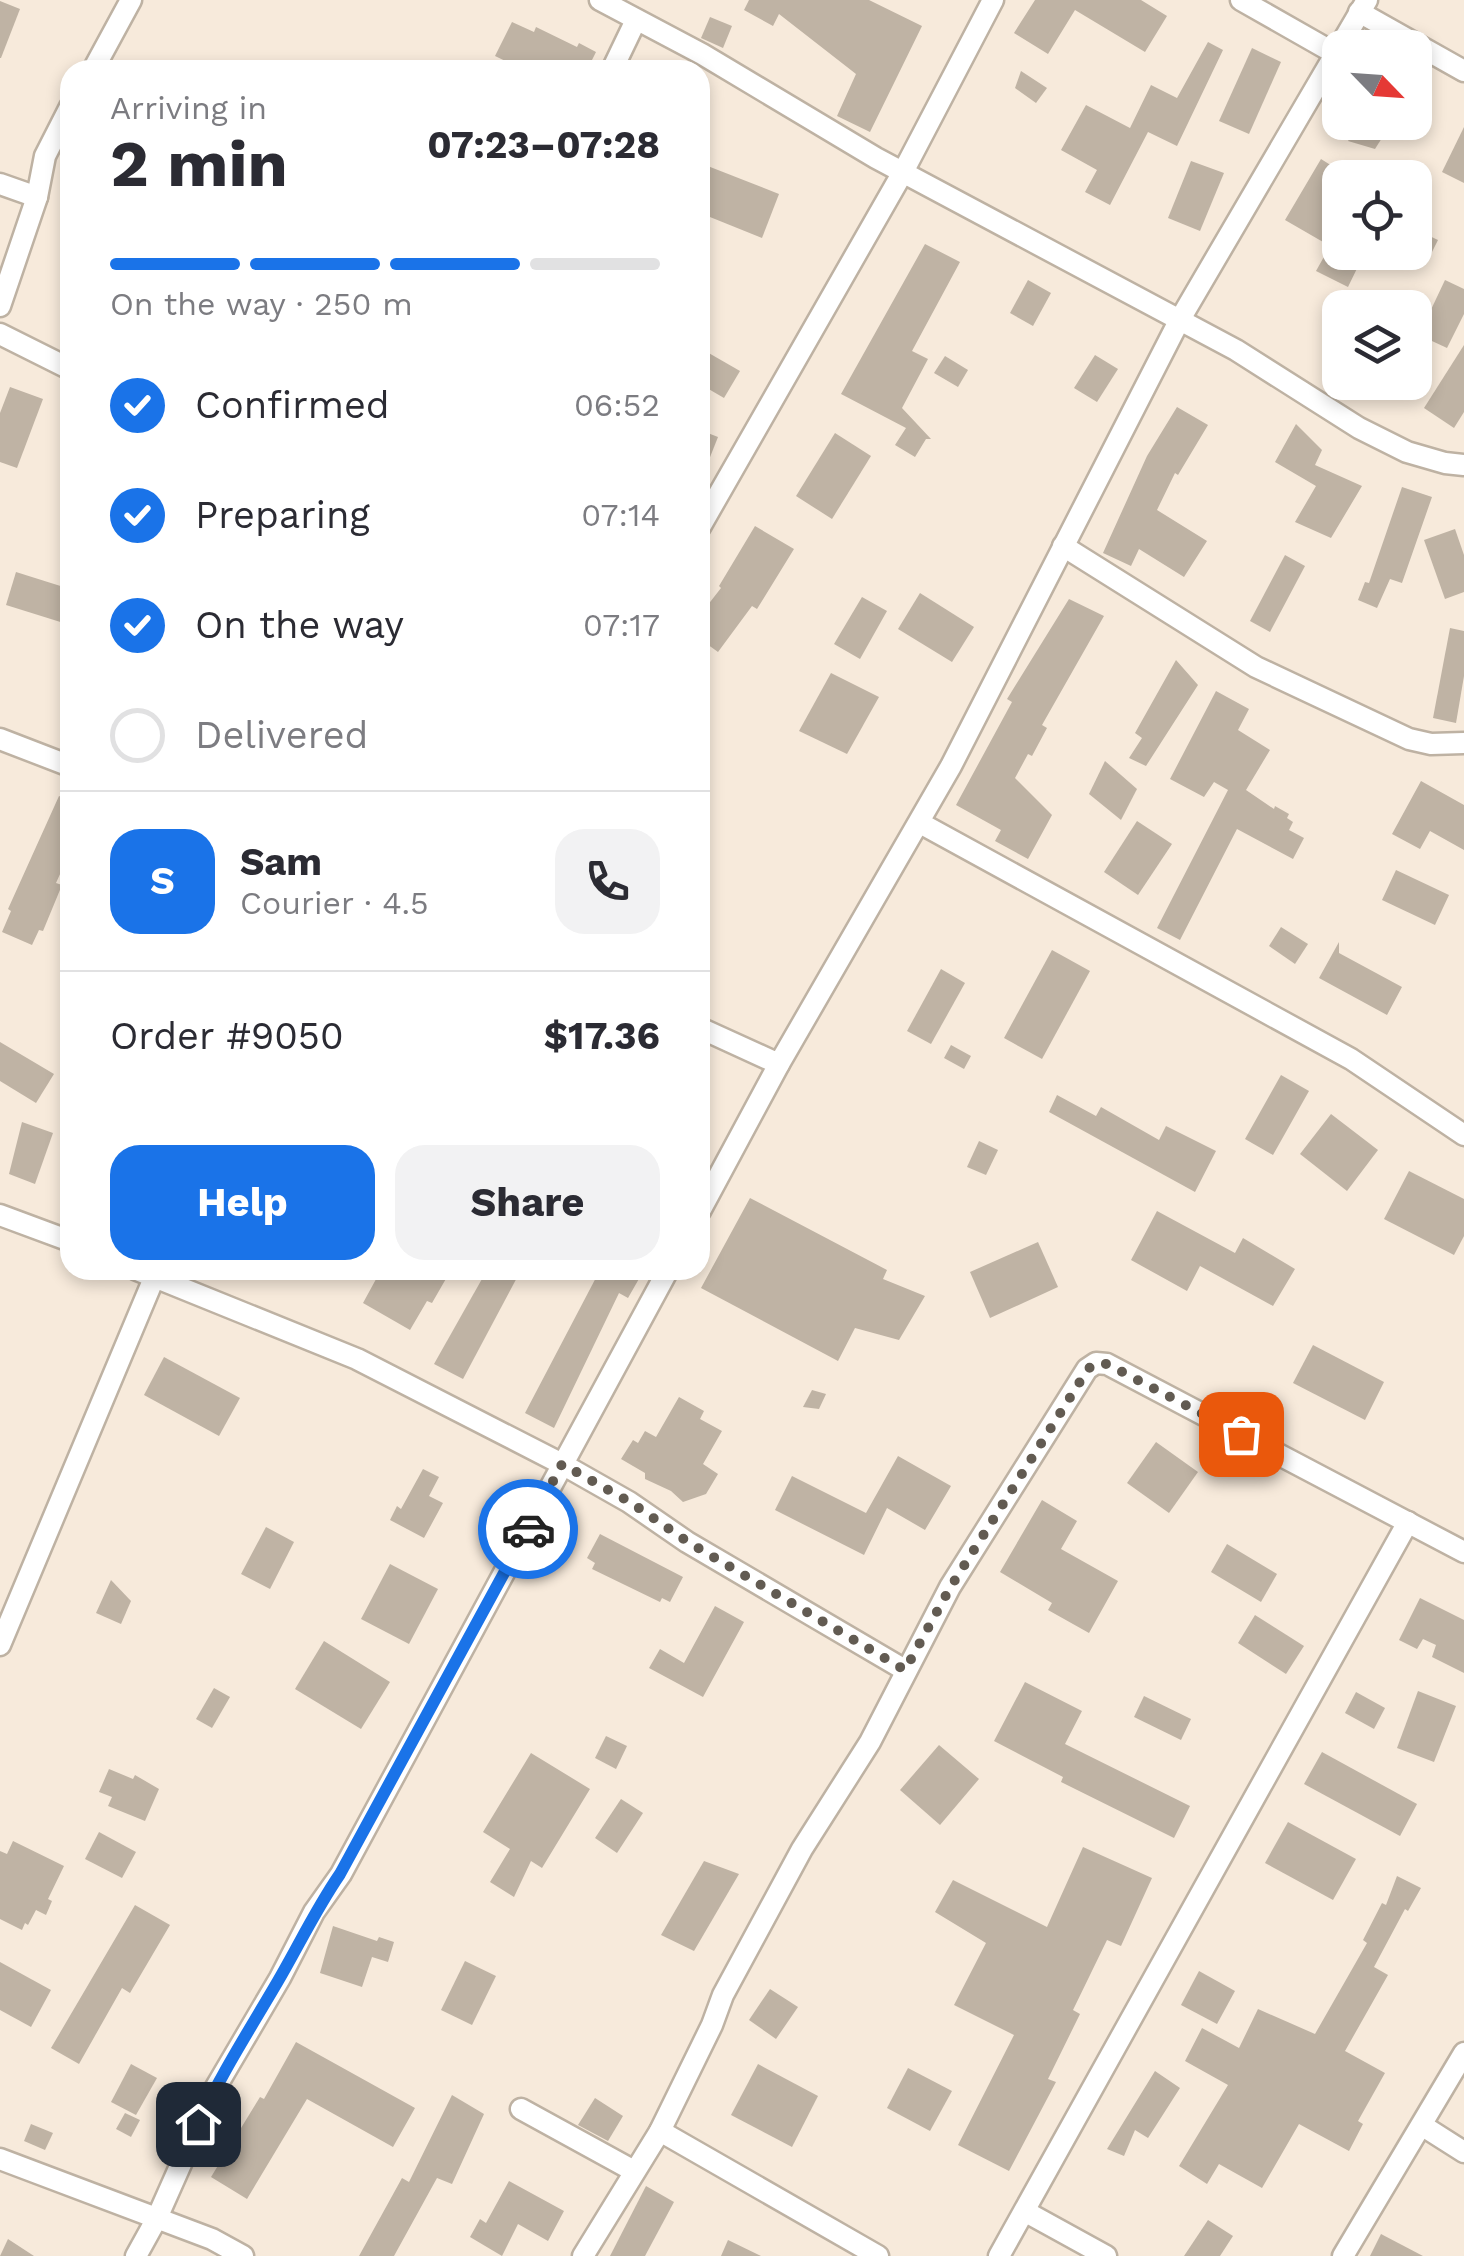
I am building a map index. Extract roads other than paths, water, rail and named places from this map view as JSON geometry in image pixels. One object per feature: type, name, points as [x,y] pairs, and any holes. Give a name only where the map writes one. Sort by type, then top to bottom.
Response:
[{"type":"street","points":[[98,60],[131,0]]},
{"type":"street","points":[[600,0],[702,54],[903,172],[1236,350],[1359,428],[1407,452],[1464,465]]},
{"type":"street","points":[[710,510],[903,172],[992,0]]},
{"type":"street","points":[[1241,0],[1322,46]]},
{"type":"street","points":[[1350,30],[1363,6],[1464,71]]},
{"type":"street","points":[[617,60],[636,20]]},
{"type":"street","points":[[710,1192],[779,1064],[920,822],[1180,321],[1322,78]]},
{"type":"street","points":[[0,306],[46,156],[60,127]]},
{"type":"street","points":[[0,184],[36,197]]},
{"type":"street","points":[[0,334],[60,363]]},
{"type":"street","points":[[1062,546],[1256,666],[1382,728],[1431,744],[1464,743]]},
{"type":"street","points":[[0,739],[60,762]]},
{"type":"street","points":[[920,822],[1351,1059],[1464,1136]]},
{"type":"street","points":[[710,1033],[779,1064]]},
{"type":"street","points":[[0,1215],[60,1237]]},
{"type":"street","points":[[0,1645],[144,1280]]},
{"type":"street","points":[[161,1280],[357,1359],[562,1464],[905,1670]]},
{"type":"street","points":[[136,2256],[213,2092],[314,1912],[340,1874],[663,1280]]},
{"type":"street","points":[[583,2256],[660,2131],[712,2025],[722,1995],[802,1850],[870,1742],[950,1588],[1088,1369],[1096,1363],[1107,1364],[1464,1552]]},
{"type":"street","points":[[1000,2256],[1408,1522]]},
{"type":"street","points":[[1344,2256],[1464,2053]]},
{"type":"street","points":[[521,2109],[634,2171]]},
{"type":"street","points":[[1423,2126],[1464,2152]]},
{"type":"street","points":[[660,2131],[878,2256]]},
{"type":"street","points":[[0,2159],[212,2239],[242,2256]]},
{"type":"street","points":[[1026,2212],[1106,2256]]}]
